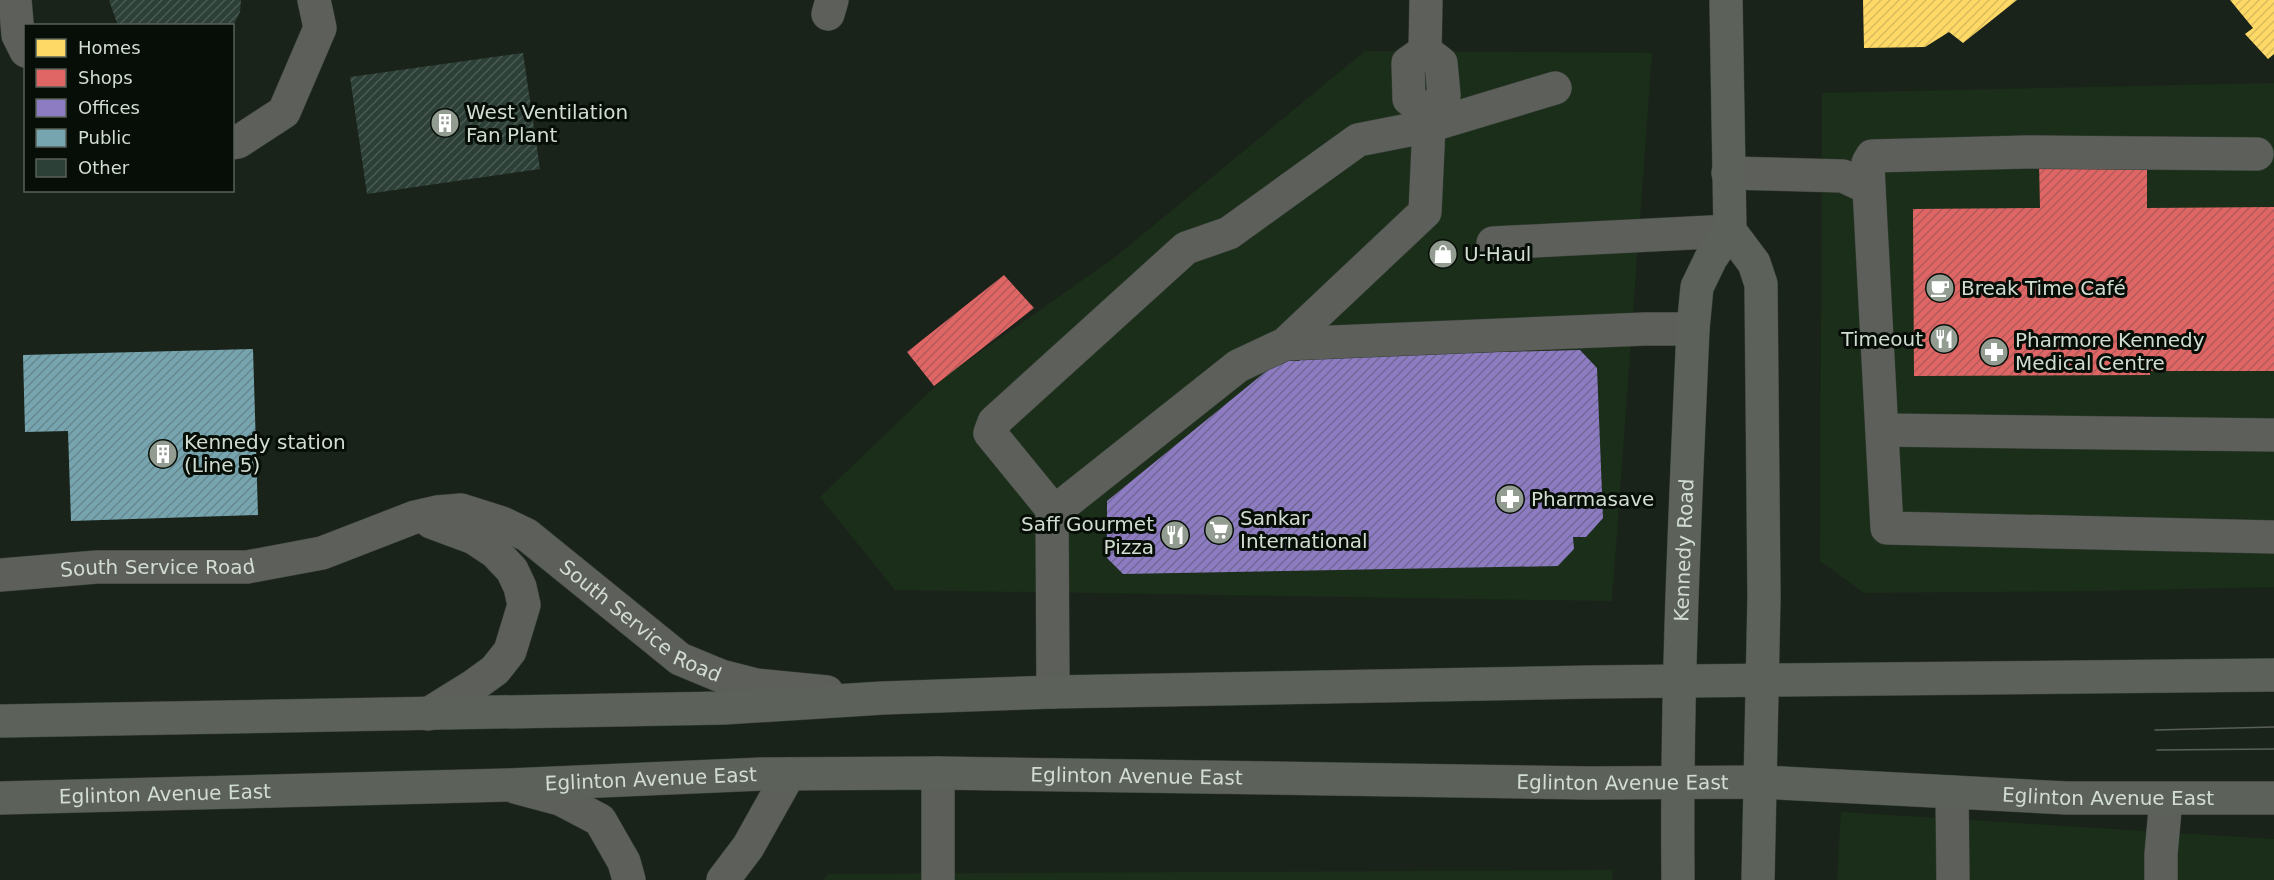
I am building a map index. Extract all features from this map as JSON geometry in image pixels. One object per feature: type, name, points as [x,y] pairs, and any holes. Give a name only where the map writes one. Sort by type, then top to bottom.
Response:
[{"type":"main road","points":[[1726,0],[1730,231],[1754,263],[1761,284],[1764,597],[1758,880]]},
{"type":"main road","name":"Kennedy Road","points":[[1678,880],[1677,782],[1682,596],[1693,329],[1697,287],[1711,258],[1730,231]]},
{"type":"main road","points":[[0,721],[724,708],[882,698],[1053,692],[1681,681],[2274,675]]},
{"type":"main road","name":"Eglinton Avenue East","points":[[0,798],[508,785],[789,774],[938,773],[1590,783],[1761,782],[2067,798],[2274,798]]},
{"type":"street","points":[[15,0],[18,35],[24,47]]},
{"type":"street","points":[[234,143],[284,112],[320,28],[314,0]]},
{"type":"street","points":[[1052,509],[1059,508],[1238,366],[1285,344],[1425,212],[1429,120],[1409,99],[1408,63],[1425,51],[1426,0]]},
{"type":"street","points":[[1053,692],[1052,509],[990,433],[994,422],[1186,248],[1229,233],[1358,140],[1555,88]]},
{"type":"street","points":[[2257,154],[2026,152],[1872,156],[1868,163],[1869,188],[1887,528],[2274,537]]},
{"type":"street","points":[[1728,173],[1843,176],[1869,188]]},
{"type":"street","points":[[1494,243],[1730,231]]},
{"type":"street","points":[[1285,344],[1693,329]]},
{"type":"street","points":[[1882,430],[2274,435]]},
{"type":"street","name":"South Service Road","points":[[0,575],[97,567],[247,567],[322,553],[415,518],[437,512],[461,510],[502,523],[527,535],[680,660],[756,685],[882,698]]},
{"type":"street","points":[[415,518],[474,538],[495,552],[512,570],[520,587],[524,605],[510,651],[495,670],[428,714]]},
{"type":"street","points":[[938,773],[938,880]]},
{"type":"street","points":[[723,880],[748,847],[789,774]]},
{"type":"street","points":[[508,785],[560,799],[600,820],[624,862],[629,880]]},
{"type":"street","points":[[1952,792],[1953,880]]},
{"type":"street","points":[[2161,880],[2166,799]]},
{"type":"shaded area","points":[[1365,51],[1652,53],[1612,601],[895,590],[820,497],[947,375],[1114,258]]},
{"type":"shaded area","points":[[2274,83],[2274,587],[1864,593],[1820,561],[1822,93]]},
{"type":"shaded area","points":[[1841,812],[2274,839],[2274,880],[1837,880]]},
{"type":"shaded area","points":[[1612,870],[1613,880],[822,880],[829,874]]},
{"type":"building: Homes","points":[[1863,0],[2017,0],[1963,43],[1949,32],[1925,47],[1864,48]]},
{"type":"building: Homes","points":[[2230,0],[2274,0],[2274,54],[2268,59],[2245,34],[2253,28]]},
{"type":"building: Shops","points":[[2147,162],[2147,208],[2274,207],[2274,371],[2150,371],[2150,375],[1914,376],[1913,209],[2040,208],[2039,163]]},
{"type":"building: Shops","points":[[1004,275],[1034,308],[934,386],[907,352]]},
{"type":"building: Offices","points":[[1580,350],[1597,368],[1603,518],[1586,537],[1573,537],[1574,549],[1558,566],[1123,574],[1107,558],[1107,501],[1280,360],[1299,361],[1303,357]]},
{"type":"building: Public","name":"Kennedy station (Line 5)","points":[[253,349],[258,515],[71,521],[68,431],[25,432],[23,355]]},
{"type":"building: Other","points":[[109,0],[241,0],[240,12],[234,24],[117,24]]},
{"type":"building: Other","name":"West Ventilation Fan Plant","points":[[523,53],[540,169],[367,194],[350,77]]},
{"type":"tram line","points":[[2155,730],[2274,727]]},
{"type":"tram line","points":[[2157,750],[2274,749]]},
{"type":"place","name":"West Ventilation Fan Plant","points":[[445,123]]},
{"type":"place","name":"U-Haul","points":[[1443,254]]},
{"type":"place","name":"Break Time Café","points":[[1940,288]]},
{"type":"place","name":"Timeout","points":[[1944,339]]},
{"type":"place","name":"Pharmore Kennedy Medical Centre","points":[[1994,352]]},
{"type":"place","name":"Kennedy station (Line 5)","points":[[163,454]]},
{"type":"place","name":"Pharmasave","points":[[1510,499]]},
{"type":"place","name":"Sankar International","points":[[1219,530]]},
{"type":"place","name":"Saff Gourmet Pizza","points":[[1175,535]]}]
